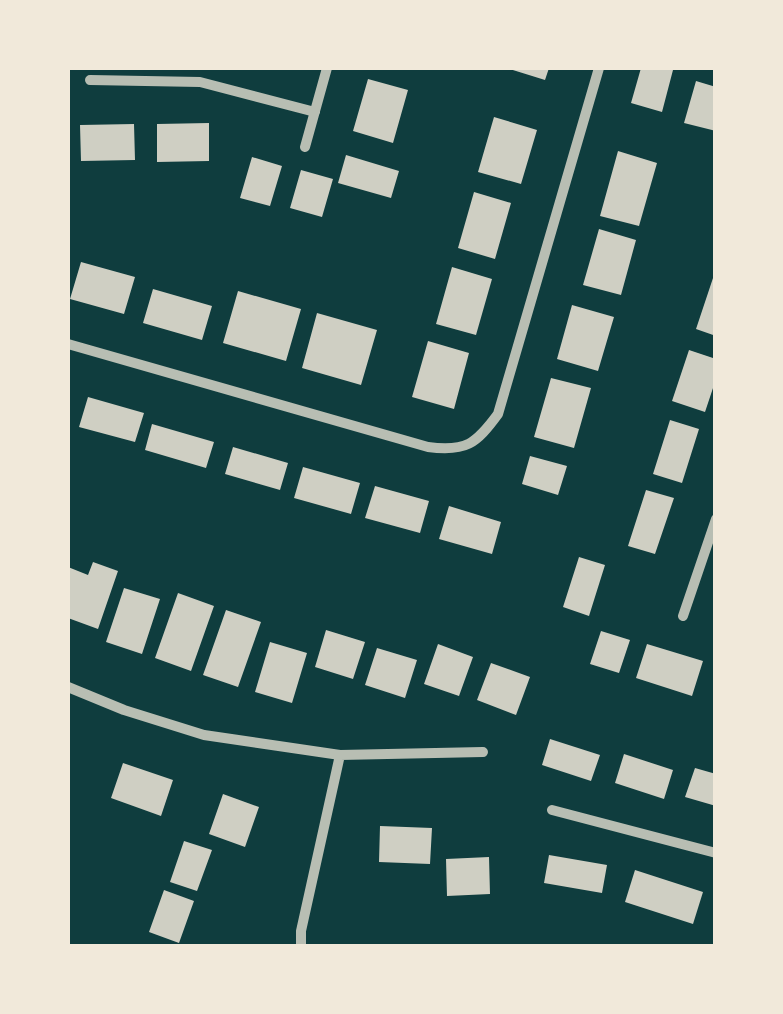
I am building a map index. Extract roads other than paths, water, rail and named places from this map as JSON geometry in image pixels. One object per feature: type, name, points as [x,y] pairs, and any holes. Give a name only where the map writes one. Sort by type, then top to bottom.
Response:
[{"type":"street","points":[[305,147],[328,68]]},
{"type":"street","points":[[68,344],[428,447],[452,450],[479,440],[498,414],[599,68]]},
{"type":"street","points":[[90,80],[200,82],[315,112]]},
{"type":"street","points":[[683,616],[716,519]]},
{"type":"street","points":[[68,687],[124,710],[204,735],[340,754],[483,752]]},
{"type":"street","points":[[301,946],[340,754]]},
{"type":"street","points":[[552,810],[716,853]]}]
